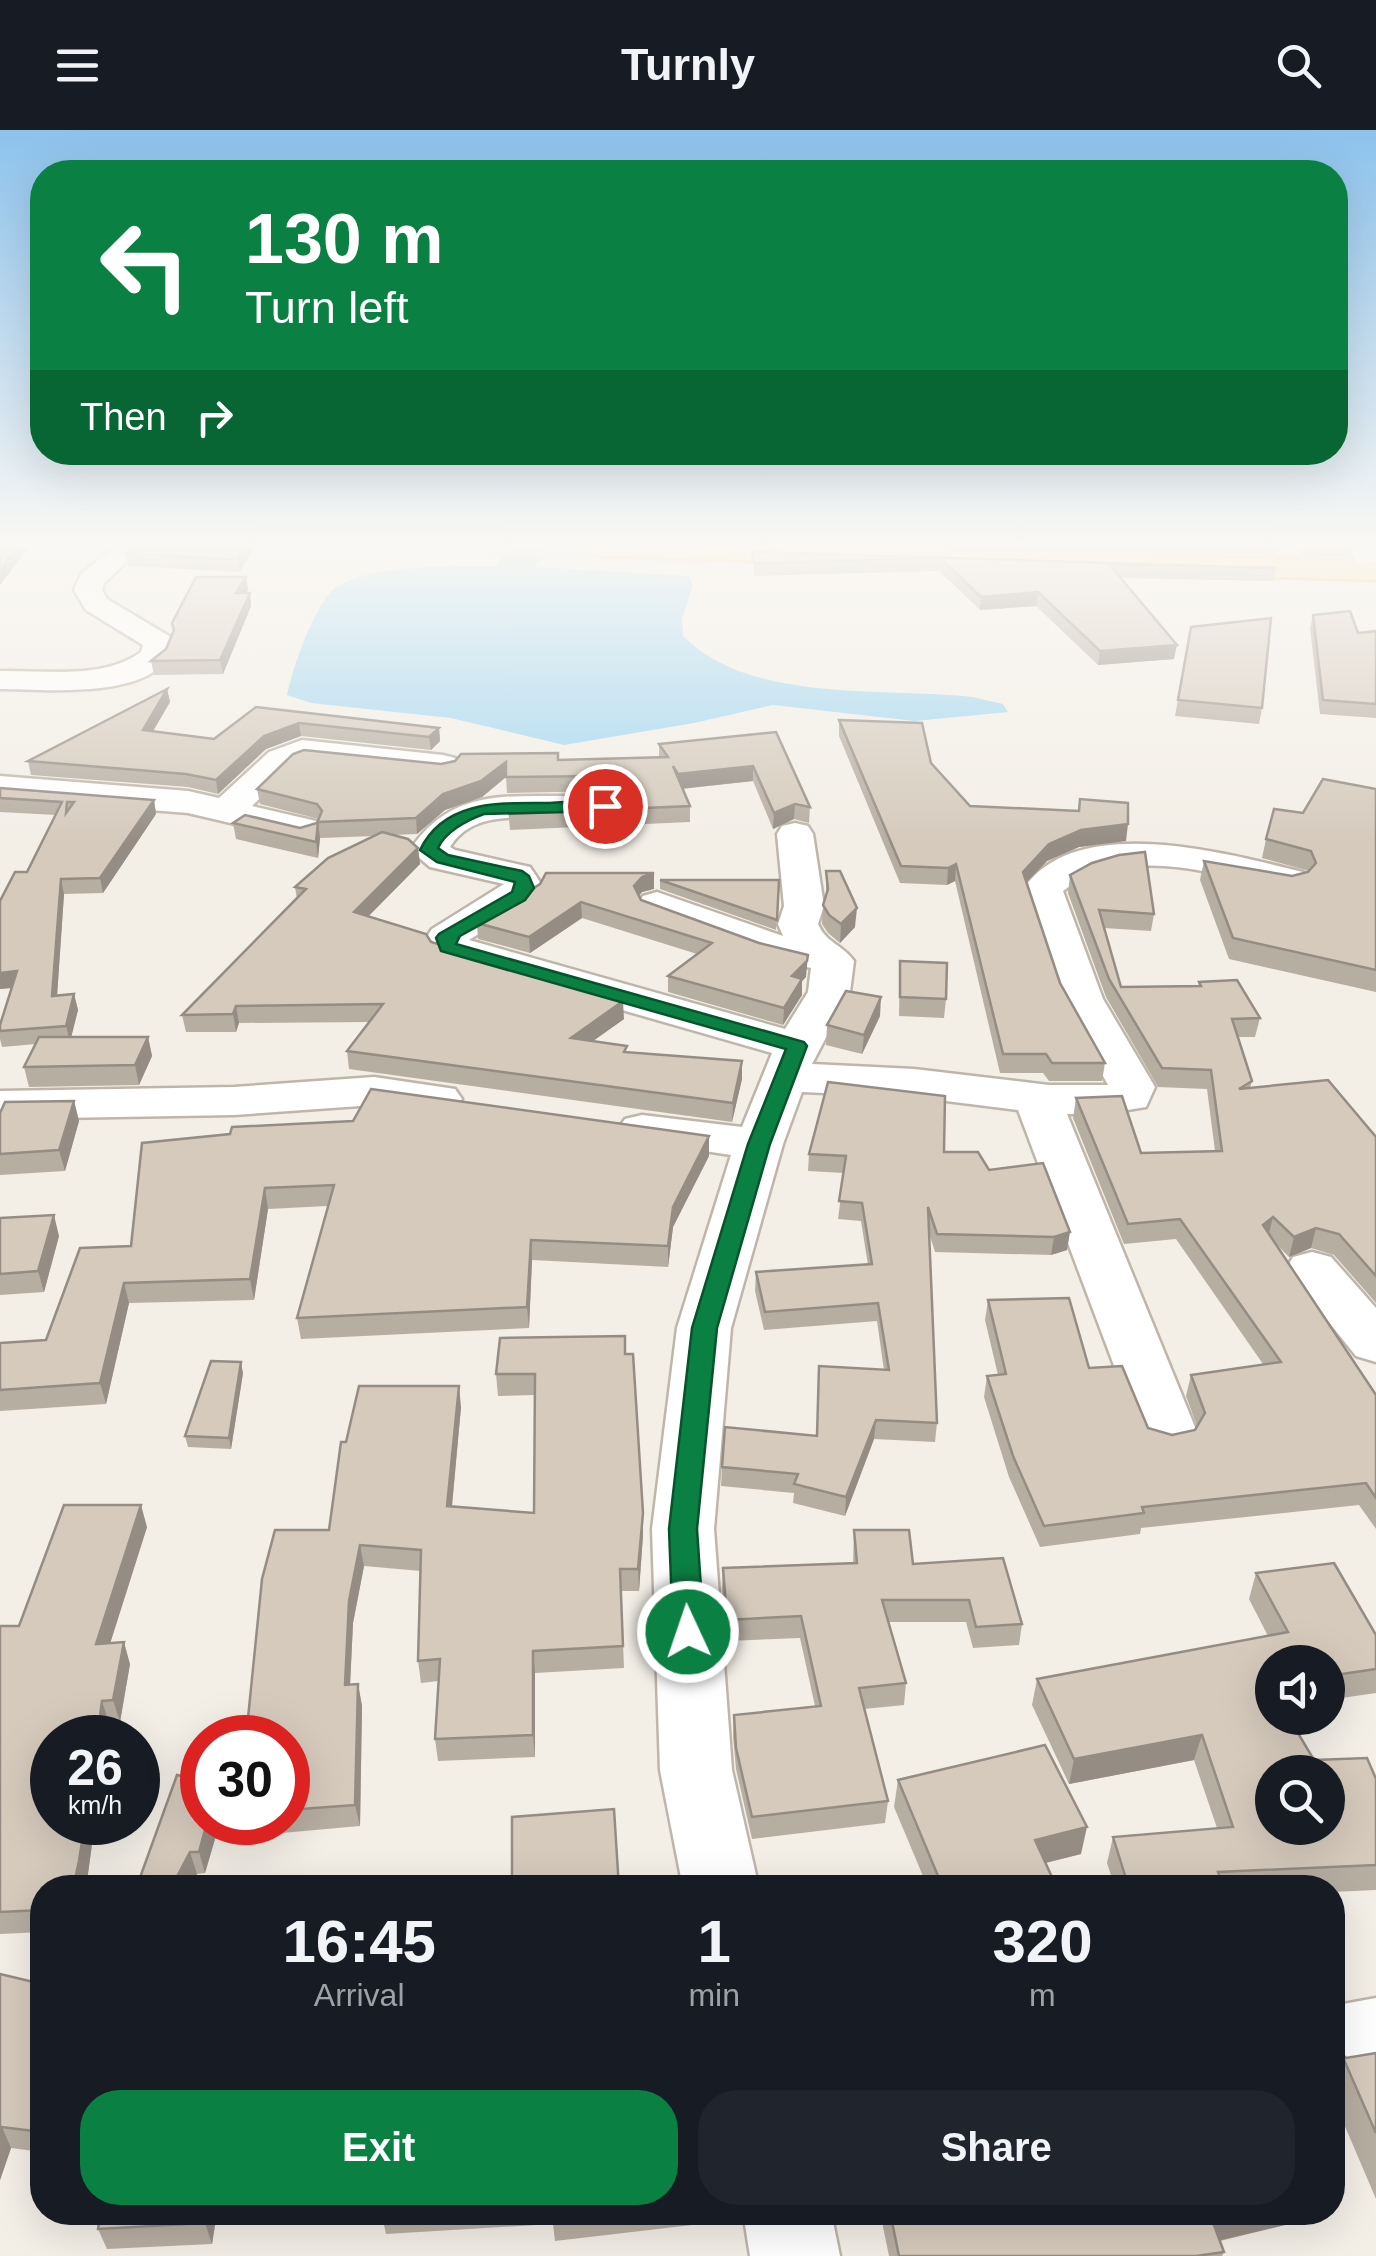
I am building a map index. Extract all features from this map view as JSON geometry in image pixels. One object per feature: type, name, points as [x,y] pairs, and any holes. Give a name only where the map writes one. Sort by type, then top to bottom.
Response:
[{"type":"street","points":[[0,680],[132,673],[156,656],[157,646]]},
{"type":"street","points":[[226,811],[281,759],[302,750],[443,765]]},
{"type":"street","points":[[0,786],[188,802],[303,829]]},
{"type":"street","points":[[605,806],[482,809],[464,815],[434,838],[429,850],[443,859],[516,875],[525,888],[518,896],[446,938],[448,948],[790,1061],[915,1083],[1037,1098],[1105,1101],[1130,1097],[1132,1088],[1082,998],[1043,888],[1058,871],[1090,860],[1168,854],[1289,880]]},
{"type":"street","points":[[795,834],[804,906],[798,924],[808,948],[833,962]]},
{"type":"street","points":[[657,904],[774,947],[833,962]]},
{"type":"street","points":[[718,1875],[696,1770],[683,1529],[704,1328],[759,1144],[790,1061],[829,992],[833,962]]},
{"type":"street","points":[[0,1105],[234,1101],[374,1091],[486,1106]]},
{"type":"street","points":[[1037,1098],[1168,1432]]},
{"type":"street","points":[[597,1122],[759,1144]]},
{"type":"street","points":[[1312,1269],[1376,1343]]},
{"type":"street","points":[[1345,2044],[1376,2038]]},
{"type":"street","points":[[789,2225],[795,2256]]},
{"type":"water","points":[[303,646],[696,646],[744,673],[781,683],[972,697],[1003,704],[1008,712],[915,721],[773,705],[564,745],[451,718],[311,703],[287,695]]},
{"type":"building","points":[[226,646],[220,660],[151,661],[166,649]]},
{"type":"building","points":[[1095,646],[1161,646],[1100,651]]},
{"type":"building","points":[[1188,646],[1268,646],[1262,708],[1178,700]]},
{"type":"building","points":[[1317,646],[1376,646],[1376,704],[1323,700]]},
{"type":"building","points":[[167,689],[143,730],[214,739],[256,707],[439,728],[429,737],[299,723],[264,736],[216,780],[28,761]]},
{"type":"building","points":[[839,720],[922,723],[931,763],[970,806],[1079,811],[1080,799],[1128,803],[1128,824],[1081,830],[1049,844],[1023,872],[1060,983],[1105,1063],[1052,1063],[1046,1054],[1003,1054],[956,864],[948,868],[901,866]]},
{"type":"building","points":[[776,732],[810,807],[795,804],[774,813],[753,766],[678,774],[673,766],[690,806],[509,814],[508,807],[618,802],[626,789],[618,779],[605,776],[506,777],[506,762],[481,781],[443,794],[416,818],[318,822],[316,842],[233,823],[245,815],[300,828],[317,823],[322,811],[317,804],[257,789],[293,754],[304,750],[441,764],[455,761],[461,754],[558,753],[558,760],[668,757],[659,744]]},
{"type":"building","points":[[1323,779],[1376,789],[1376,970],[1233,938],[1204,861],[1292,876],[1308,872],[1316,863],[1311,851],[1266,839],[1274,809],[1303,813]]},
{"type":"building","points":[[0,788],[154,800],[100,878],[61,879],[52,996],[74,994],[66,1026],[0,1031],[17,971],[0,973],[0,901],[15,872],[27,872],[62,802],[0,798]]},
{"type":"building","points":[[382,832],[408,839],[418,848],[354,912],[426,934],[431,942],[579,984],[623,1001],[571,1038],[627,1046],[624,1052],[742,1061],[733,1103],[347,1051],[383,1004],[236,1006],[233,1014],[182,1015],[306,889],[295,887],[328,858]]},
{"type":"building","points":[[1145,852],[1154,914],[1099,910],[1121,987],[1201,986],[1199,982],[1237,980],[1260,1018],[1232,1019],[1252,1081],[1239,1089],[1328,1080],[1376,1137],[1376,1276],[1339,1234],[1316,1228],[1294,1237],[1273,1217],[1263,1225],[1376,1395],[1376,1498],[1366,1483],[1142,1507],[1144,1513],[1044,1526],[1013,1456],[987,1376],[1006,1374],[988,1300],[1069,1298],[1089,1368],[1122,1366],[1148,1428],[1172,1435],[1195,1430],[1205,1413],[1191,1375],[1281,1362],[1180,1219],[1128,1224],[1076,1098],[1122,1096],[1141,1153],[1222,1151],[1211,1070],[1162,1068],[1109,979],[1070,875],[1092,863]]},
{"type":"building","points":[[826,871],[840,871],[857,908],[841,924],[823,905],[828,889]]},
{"type":"building","points":[[546,873],[654,873],[642,877],[634,886],[641,900],[759,943],[808,955],[792,976],[802,979],[784,1008],[668,976],[712,943],[581,902],[529,937],[477,923],[540,884]]},
{"type":"building","points":[[660,880],[779,880],[777,920]]},
{"type":"building","points":[[900,961],[947,963],[946,999],[900,997]]},
{"type":"building","points":[[846,991],[881,997],[864,1035],[827,1025]]},
{"type":"building","points":[[39,1037],[148,1037],[135,1065],[24,1067]]},
{"type":"building","points":[[828,1082],[945,1096],[944,1152],[978,1152],[989,1170],[1043,1163],[1070,1232],[1054,1237],[937,1234],[928,1207],[937,1423],[876,1420],[846,1497],[794,1484],[798,1474],[722,1467],[725,1427],[817,1436],[819,1366],[889,1370],[878,1303],[765,1312],[756,1272],[872,1264],[862,1203],[839,1201],[846,1156],[809,1154]]},
{"type":"building","points":[[371,1089],[709,1136],[673,1207],[668,1246],[531,1240],[527,1307],[297,1318],[334,1185],[265,1188],[250,1279],[124,1283],[100,1383],[0,1390],[0,1343],[46,1340],[80,1248],[131,1246],[142,1143],[230,1134],[232,1127],[353,1121]]},
{"type":"building","points":[[74,1101],[59,1150],[0,1154],[0,1113],[5,1102]]},
{"type":"building","points":[[54,1215],[38,1271],[0,1274],[0,1218]]},
{"type":"building","points":[[625,1336],[625,1354],[633,1354],[643,1513],[638,1569],[620,1569],[623,1646],[533,1651],[533,1735],[435,1739],[440,1659],[418,1661],[421,1550],[360,1545],[349,1601],[345,1685],[358,1684],[355,1805],[310,1808],[310,1715],[248,1715],[262,1579],[275,1530],[329,1530],[341,1442],[346,1442],[359,1386],[459,1386],[447,1506],[534,1513],[535,1374],[496,1374],[500,1338]]},
{"type":"building","points":[[211,1361],[241,1362],[229,1438],[185,1436]]},
{"type":"building","points":[[64,1505],[141,1505],[96,1644],[124,1642],[113,1700],[102,1701],[100,1715],[30,1715],[30,1845],[81,1845],[76,1875],[30,1875],[30,1911],[0,1912],[0,1626],[19,1626]]},
{"type":"building","points":[[854,1530],[909,1530],[913,1564],[1003,1558],[1022,1624],[976,1627],[969,1600],[882,1600],[906,1683],[859,1688],[888,1801],[752,1817],[736,1748],[734,1715],[821,1706],[801,1616],[727,1620],[723,1568],[857,1563]]},
{"type":"building","points":[[1334,1563],[1376,1635],[1376,1669],[1345,1674],[1345,1645],[1255,1645],[1255,1735],[1299,1735],[1311,1755],[1255,1755],[1255,1845],[1345,1845],[1345,1759],[1367,1758],[1376,1779],[1376,1865],[1218,1872],[1219,1875],[1125,1875],[1113,1837],[1233,1827],[1202,1735],[1074,1759],[1037,1679],[1288,1632],[1256,1573]]},
{"type":"building","points":[[1045,1745],[1087,1827],[1035,1840],[1051,1875],[938,1875],[898,1780]]},
{"type":"building","points":[[177,1775],[180,1845],[201,1845],[199,1852],[190,1852],[178,1875],[141,1875],[152,1845],[160,1845],[160,1822]]},
{"type":"building","points":[[614,1809],[618,1875],[512,1875],[512,1817]]},
{"type":"building","points":[[0,1974],[30,1981],[30,2130],[2,2127],[0,2131]]},
{"type":"building","points":[[1376,2053],[1376,2133],[1345,2062],[1345,2057]]},
{"type":"building","points":[[99,2225],[169,2225],[98,2229]]},
{"type":"building","points":[[893,2225],[1214,2225],[1224,2252],[1196,2256],[899,2256]]},
{"type":"route","points":[[605,806],[482,809],[464,815],[434,838],[429,850],[443,859],[516,875],[525,888],[518,896],[446,938],[448,948],[797,1046],[759,1144],[704,1328],[683,1529],[688,1632]]}]
